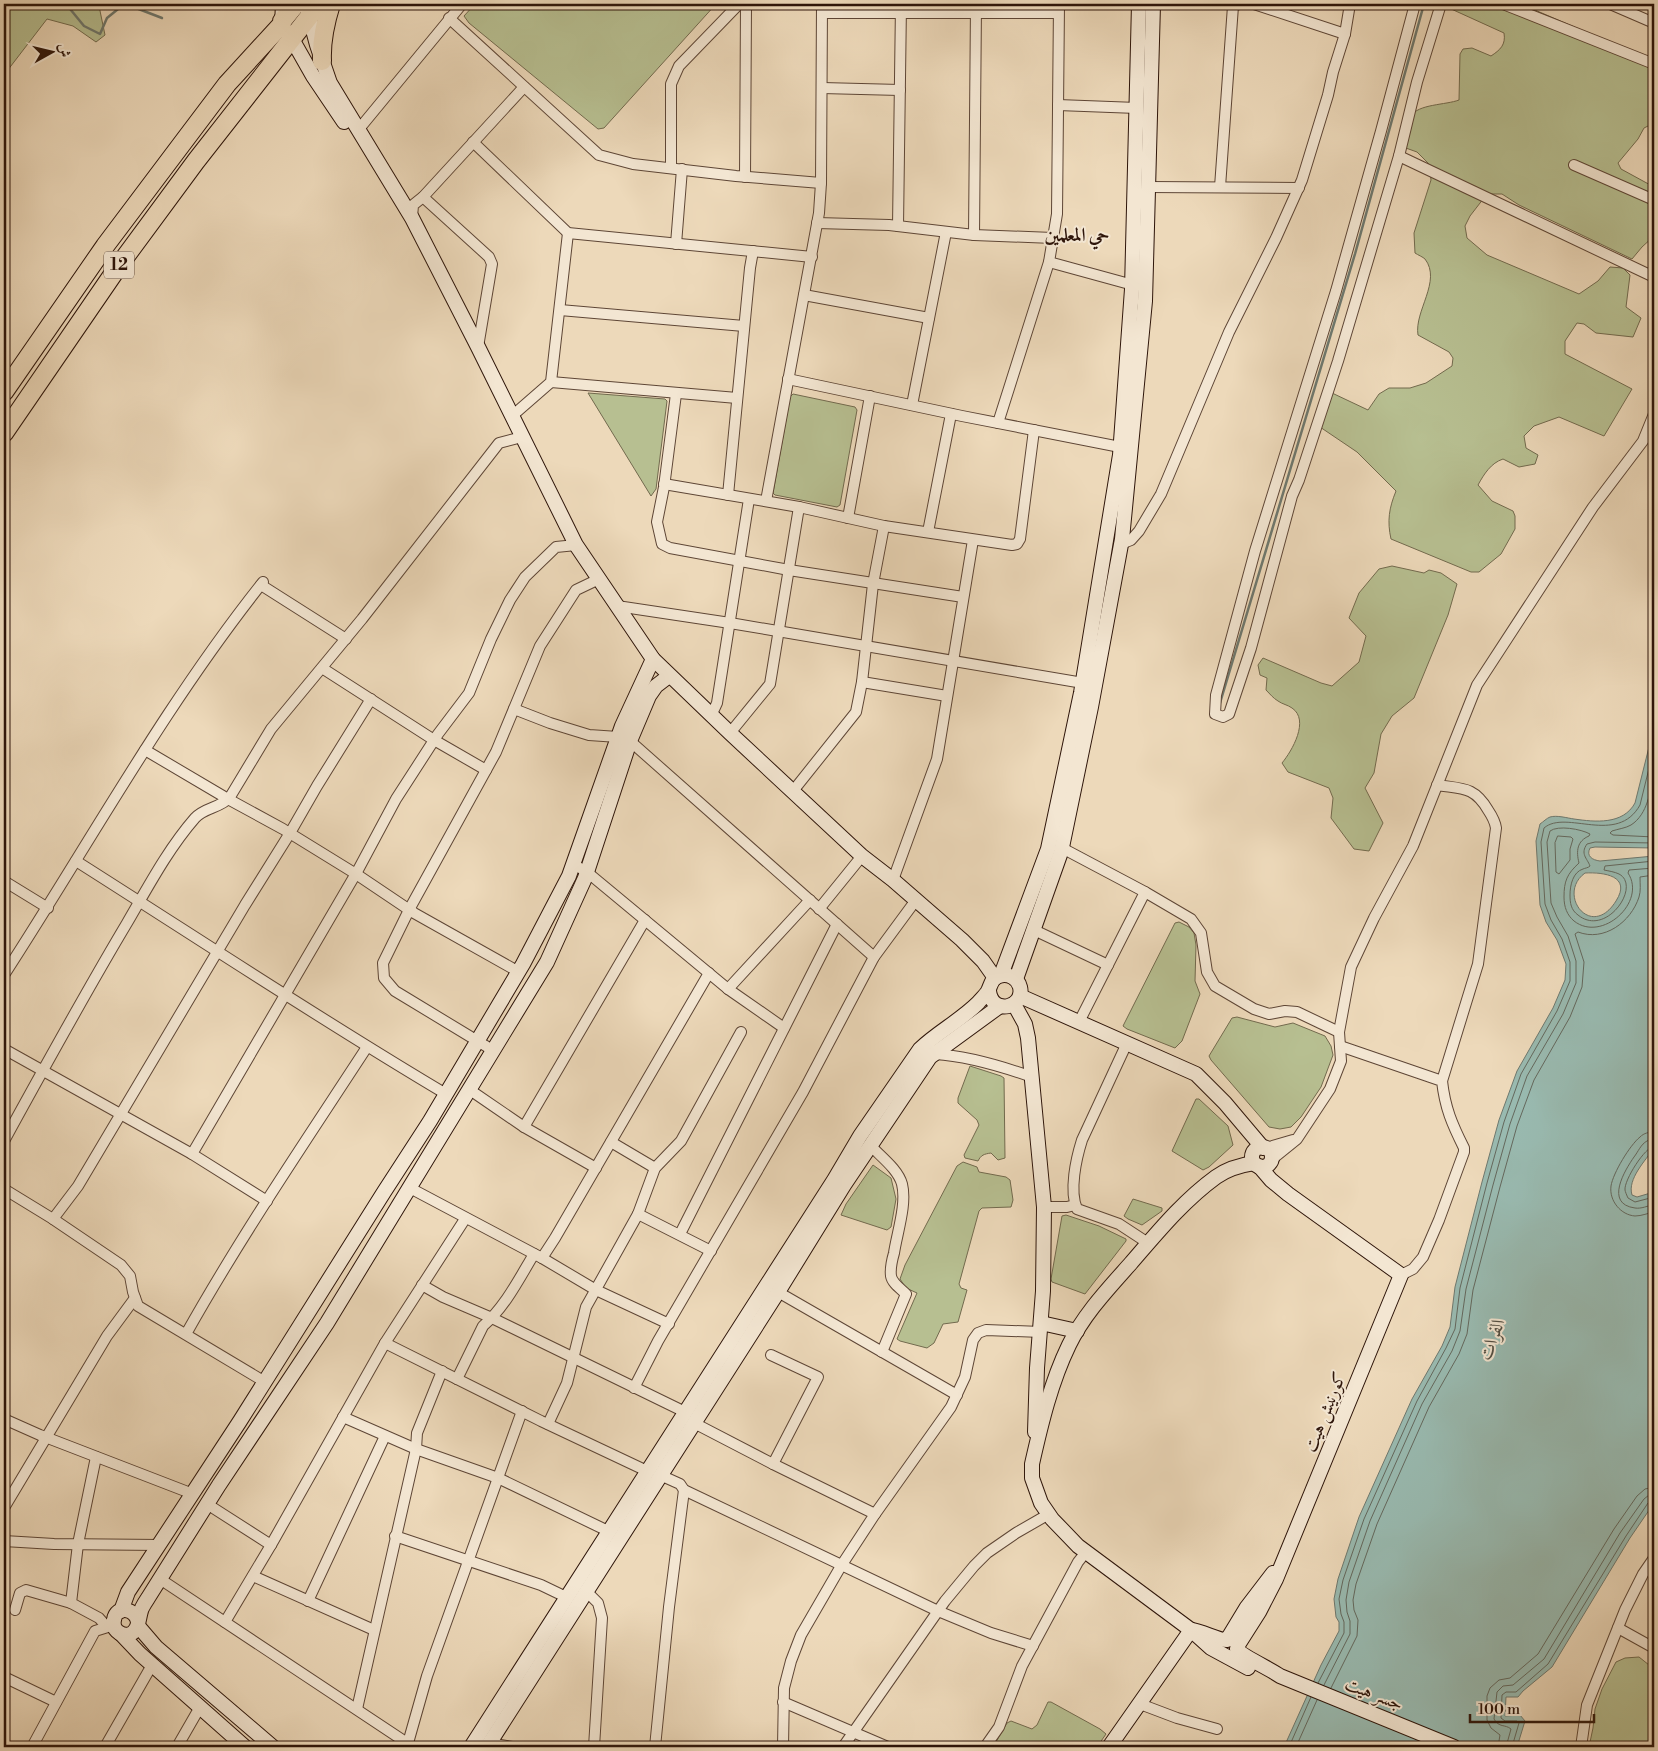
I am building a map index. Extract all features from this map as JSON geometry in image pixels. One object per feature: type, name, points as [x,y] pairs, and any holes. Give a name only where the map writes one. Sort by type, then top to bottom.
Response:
[{"type":"highway","name":"12","points":[[4,392],[68,298],[175,153],[228,84],[282,24],[282,21],[296,4]]},
{"type":"highway","points":[[322,60],[321,44],[324,24],[331,4]]},
{"type":"highway","name":"12","points":[[4,433],[120,264],[196,161],[292,39],[311,8]]},
{"type":"street","points":[[283,4],[282,24],[286,32],[336,111],[391,182]]},
{"type":"street","points":[[359,129],[462,4]]},
{"type":"street","points":[[671,168],[671,84],[674,73],[739,4]]},
{"type":"street","points":[[745,177],[746,4]]},
{"type":"street","points":[[470,1747],[566,1606],[586,1592],[653,1473],[689,1418],[860,1136],[920,1049],[977,1004],[998,977],[1048,849],[1083,683],[1120,447],[1132,284],[1138,108],[1139,4]]},
{"type":"street","points":[[1016,979],[1062,848],[1121,544],[1145,301],[1153,4]]},
{"type":"street","points":[[1220,187],[1233,6],[1238,4]]},
{"type":"street","points":[[1254,4],[1345,34]]},
{"type":"street","points":[[1121,544],[1131,540],[1139,531],[1161,494],[1229,332],[1299,188],[1345,34],[1350,4]]},
{"type":"street","points":[[1415,4],[1338,282],[1255,551],[1216,695],[1215,714],[1223,717],[1229,714],[1251,648],[1292,496],[1338,362],[1399,156],[1416,82],[1441,4]]},
{"type":"street","points":[[1503,4],[1654,64]]},
{"type":"street","points":[[1610,4],[1654,23]]},
{"type":"street","points":[[311,8],[322,60],[330,83],[412,218],[576,545],[653,659],[711,716],[862,856],[893,880],[962,940],[998,977]]},
{"type":"street","points":[[766,501],[817,223],[821,183],[822,8],[1058,8],[1057,214],[1049,262],[998,423]]},
{"type":"street","points":[[898,226],[901,9]]},
{"type":"street","points":[[974,234],[976,9]]},
{"type":"street","points":[[449,18],[599,155],[634,164],[745,177],[821,183]]},
{"type":"street","points":[[412,218],[413,205],[423,197],[524,87]]},
{"type":"street","points":[[822,88],[900,90]]},
{"type":"street","points":[[1058,105],[1138,108]]},
{"type":"street","points":[[473,142],[568,233],[812,257]]},
{"type":"street","points":[[1399,156],[1654,277]]},
{"type":"street","points":[[1574,166],[1654,200]]},
{"type":"street","points":[[676,244],[682,170]]},
{"type":"street","points":[[1148,187],[1299,188]]},
{"type":"street","points":[[423,197],[489,257],[492,264],[478,347]]},
{"type":"street","points":[[817,223],[898,226],[946,232],[1053,238]]},
{"type":"street","points":[[912,405],[946,232]]},
{"type":"street","points":[[512,416],[551,382],[568,233]]},
{"type":"street","points":[[728,495],[752,251]]},
{"type":"street","points":[[1049,262],[1132,284]]},
{"type":"street","points":[[804,295],[929,318]]},
{"type":"street","points":[[560,310],[744,326]]},
{"type":"street","points":[[788,379],[951,414],[1120,447]]},
{"type":"street","points":[[551,382],[737,398]]},
{"type":"street","points":[[676,394],[657,522],[662,544],[670,548],[789,570],[963,597]]},
{"type":"street","points":[[848,518],[870,396]]},
{"type":"street","points":[[928,532],[951,414]]},
{"type":"street","points":[[1280,1676],[1256,1671],[1218,1653],[1203,1642],[1192,1630],[1078,1546],[1049,1514],[1036,1493],[1032,1478],[1032,1464],[1057,1373],[1077,1331],[1092,1308],[1180,1209],[1215,1178],[1261,1157],[1296,1138],[1330,1090],[1341,1061],[1339,1032],[1352,968],[1374,918],[1413,846],[1477,685],[1593,507],[1644,441],[1654,414]]},
{"type":"street","points":[[664,484],[799,507],[884,526],[1012,545],[1017,544],[1020,539],[1034,430]]},
{"type":"street","points":[[4,1142],[97,972],[166,857],[204,810],[228,799],[271,729],[346,639],[500,443],[522,437]]},
{"type":"street","points":[[711,716],[717,703],[748,499]]},
{"type":"street","points":[[730,733],[770,684],[799,507]]},
{"type":"street","points":[[793,791],[856,712],[862,682],[873,584],[884,526]]},
{"type":"street","points":[[893,880],[937,759],[973,540]]},
{"type":"street","points":[[192,1154],[356,874],[396,799],[434,740],[469,693],[491,639],[510,600],[525,577],[556,547],[576,545]]},
{"type":"street","points":[[494,1050],[395,991],[384,978],[383,963],[410,909],[496,752],[540,646],[576,590],[599,578]]},
{"type":"street","points":[[1099,581],[1114,584]]},
{"type":"street","points":[[4,975],[48,908],[116,794],[145,750],[198,670],[262,584],[346,639]]},
{"type":"street","points":[[617,606],[730,623],[1083,683]]},
{"type":"street","points":[[113,1628],[115,1616],[121,1611],[128,1592],[265,1382],[446,1094],[518,972],[569,876],[624,739],[653,659]]},
{"type":"street","points":[[322,668],[434,740],[486,770]]},
{"type":"street","points":[[32,1747],[95,1631],[113,1628],[129,1634],[136,1630],[142,1609],[160,1579],[207,1504],[327,1323],[547,962],[587,872],[624,739],[656,686],[669,676]]},
{"type":"street","points":[[862,682],[946,696]]},
{"type":"street","points":[[53,1219],[78,1186],[244,905],[371,699]]},
{"type":"street","points":[[514,709],[589,735],[624,739],[874,957]]},
{"type":"street","points":[[145,750],[290,833],[410,909],[518,972]]},
{"type":"street","points":[[989,990],[992,1000],[1012,1002],[1079,1022],[1196,1074],[1225,1102],[1261,1157],[1271,1180],[1402,1275],[1413,1269],[1423,1257],[1464,1152],[1464,1148],[1448,1116],[1442,1081],[1478,964],[1496,828],[1495,821],[1482,800],[1475,793],[1437,785]]},
{"type":"street","points":[[1062,848],[1145,892],[1190,919],[1197,926],[1201,934],[1207,972],[1215,986],[1254,1009],[1269,1014],[1285,1011],[1297,1012],[1339,1032]]},
{"type":"street","points":[[819,908],[862,856]]},
{"type":"street","points":[[76,861],[140,900],[367,1047],[446,1094]]},
{"type":"street","points":[[573,864],[587,872],[728,989],[784,1028]]},
{"type":"street","points":[[4,881],[48,908]]},
{"type":"street","points":[[1079,1022],[1145,892]]},
{"type":"street","points":[[728,989],[810,900]]},
{"type":"street","points":[[634,1388],[803,1092],[874,957],[916,900]]},
{"type":"street","points":[[524,1127],[645,920]]},
{"type":"street","points":[[680,1234],[837,924]]},
{"type":"street","points":[[1034,930],[1108,965]]},
{"type":"street","points":[[457,1379],[484,1326],[538,1256],[596,1168],[709,973]]},
{"type":"street","points":[[689,1418],[778,1292],[870,1145],[930,1057],[1012,1002],[1020,987],[1016,979],[1009,976],[998,977]]},
{"type":"street","points":[[1012,1002],[1022,1017],[1027,1031],[1044,1207],[1041,1327],[1036,1368],[1034,1452]]},
{"type":"street","points":[[548,1424],[567,1383],[586,1307],[638,1214],[655,1168],[681,1140],[741,1032]]},
{"type":"street","points":[[1127,1043],[1082,1140],[1077,1156],[1074,1189],[1077,1209],[1119,1224],[1148,1243]]},
{"type":"street","points":[[1340,1046],[1442,1081]]},
{"type":"street","points":[[186,1334],[203,1304],[367,1047]]},
{"type":"street","points":[[4,1049],[42,1072],[122,1114],[192,1154],[268,1201]]},
{"type":"street","points":[[935,1054],[952,1055],[1032,1077]]},
{"type":"street","points":[[470,1090],[524,1127],[596,1168]]},
{"type":"street","points":[[611,1142],[655,1168]]},
{"type":"street","points":[[870,1145],[896,1172],[902,1183],[901,1214],[891,1265],[891,1278],[906,1294],[882,1352]]},
{"type":"street","points":[[410,1188],[538,1256],[596,1290],[669,1324]]},
{"type":"street","points":[[4,1189],[53,1219],[121,1265],[130,1276],[138,1306],[265,1382]]},
{"type":"street","points":[[1044,1207],[1076,1205]]},
{"type":"street","points":[[638,1214],[711,1251]]},
{"type":"street","points":[[225,1622],[271,1545],[385,1343],[465,1218]]},
{"type":"street","name":"كورنيش هيت","points":[[1280,1676],[1260,1663],[1239,1653],[1237,1647],[1268,1596],[1283,1563],[1402,1275]]},
{"type":"street","points":[[422,1285],[443,1297],[492,1318],[634,1388],[773,1464],[875,1514]]},
{"type":"street","points":[[778,1292],[957,1395]]},
{"type":"street","points":[[4,1508],[107,1336],[135,1298]]},
{"type":"street","points":[[783,1747],[783,1702],[787,1674],[798,1642],[807,1623],[841,1566],[875,1514],[944,1417],[957,1395],[965,1377],[972,1340],[978,1333],[990,1330],[1041,1327],[1077,1331]]},
{"type":"street","points":[[385,1343],[548,1424],[680,1484],[684,1490],[938,1612],[991,1633],[1033,1646]]},
{"type":"street","points":[[771,1354],[818,1377],[773,1464]]},
{"type":"street","points":[[1036,1368],[1057,1373]]},
{"type":"street","points":[[357,1709],[416,1449],[417,1433],[442,1372]]},
{"type":"street","points":[[160,1579],[411,1745],[427,1676],[522,1411]]},
{"type":"street","points":[[343,1417],[416,1449],[498,1478],[608,1531]]},
{"type":"street","points":[[4,1419],[47,1438],[193,1494]]},
{"type":"street","points":[[308,1601],[385,1436]]},
{"type":"street","points":[[71,1603],[78,1544],[96,1457]]},
{"type":"street","points":[[512,1747],[488,1745],[608,1531],[653,1473]]},
{"type":"street","points":[[655,1747],[669,1607],[684,1490]]},
{"type":"street","points":[[207,1504],[271,1545]]},
{"type":"street","points":[[843,1747],[938,1612],[974,1566],[987,1553],[1049,1514]]},
{"type":"street","points":[[395,1536],[541,1585],[566,1606]]},
{"type":"street","points":[[4,1541],[160,1545]]},
{"type":"street","points":[[985,1747],[999,1727],[1022,1666],[1078,1562],[1086,1552]]},
{"type":"street","points":[[1581,1747],[1588,1705],[1625,1610],[1643,1574],[1654,1558]]},
{"type":"street","name":"كورنيش هيت","points":[[1192,1630],[1204,1632],[1222,1641],[1226,1640],[1255,1595],[1283,1563]]},
{"type":"street","points":[[253,1576],[374,1630]]},
{"type":"street","points":[[15,1610],[20,1592],[26,1590],[71,1603],[99,1618],[113,1628],[245,1747]]},
{"type":"street","points":[[586,1592],[598,1603],[602,1618],[594,1747]]},
{"type":"street","points":[[121,1611],[136,1614],[138,1624],[156,1647],[273,1747]]},
{"type":"street","points":[[1618,1628],[1654,1648]]},
{"type":"street","points":[[1109,1747],[1192,1630]]},
{"type":"street","points":[[105,1747],[152,1665]]},
{"type":"street","name":"جسر هيت","points":[[1280,1676],[1454,1747]]},
{"type":"street","points":[[4,1677],[56,1702]]},
{"type":"street","points":[[783,1702],[888,1747]]},
{"type":"street","points":[[1140,1704],[1216,1730]]},
{"type":"street","points":[[177,1747],[200,1707]]},
{"type":"green space","points":[[4,4],[93,4],[99,6],[105,35],[96,42],[73,26],[47,19],[4,75]]},
{"type":"green space","points":[[475,4],[716,4],[604,128],[598,129],[469,23],[464,16]]},
{"type":"green space","points":[[1448,4],[1521,4],[1616,45],[1654,59],[1654,125],[1652,124],[1644,128],[1638,139],[1618,163],[1621,169],[1654,187],[1654,236],[1632,259],[1519,205],[1502,194],[1487,194],[1470,216],[1465,226],[1467,238],[1487,255],[1579,294],[1598,281],[1610,267],[1623,268],[1630,275],[1626,307],[1641,318],[1633,337],[1596,333],[1584,324],[1577,323],[1565,341],[1565,354],[1632,389],[1604,436],[1559,417],[1534,426],[1524,436],[1526,448],[1538,455],[1535,464],[1519,467],[1503,459],[1488,469],[1478,485],[1492,501],[1513,511],[1515,529],[1501,554],[1479,572],[1471,572],[1391,539],[1389,515],[1396,491],[1357,452],[1320,427],[1332,393],[1368,410],[1379,394],[1389,388],[1410,388],[1426,383],[1452,366],[1453,358],[1449,352],[1418,335],[1420,316],[1431,277],[1425,259],[1415,253],[1414,233],[1431,180],[1429,164],[1417,152],[1403,147],[1408,123],[1415,112],[1426,107],[1459,100],[1460,54],[1463,49],[1472,48],[1491,56],[1502,47],[1504,33],[1449,8]]},
{"type":"green space","points":[[588,393],[665,399],[667,401],[656,489],[651,496]]},
{"type":"green space","points":[[793,394],[855,407],[857,410],[840,505],[837,507],[775,495],[773,493],[790,397]]},
{"type":"green space","points":[[1392,566],[1424,573],[1429,570],[1441,573],[1457,584],[1448,615],[1414,698],[1392,716],[1381,734],[1374,773],[1365,788],[1383,823],[1369,851],[1354,849],[1331,818],[1333,798],[1329,788],[1288,772],[1282,763],[1298,735],[1299,720],[1297,713],[1292,708],[1276,700],[1266,690],[1267,678],[1260,675],[1258,665],[1263,658],[1332,686],[1359,662],[1366,636],[1349,618],[1359,593],[1379,569]]},
{"type":"green space","points":[[1179,922],[1189,927],[1194,933],[1196,945],[1195,981],[1200,994],[1182,1041],[1175,1048],[1123,1026],[1175,923]]},
{"type":"green space","points":[[1237,1017],[1275,1027],[1293,1023],[1325,1036],[1331,1046],[1333,1055],[1321,1087],[1301,1117],[1291,1127],[1280,1129],[1269,1127],[1209,1056],[1232,1018]]},
{"type":"green space","points":[[970,1066],[1004,1078],[1005,1158],[998,1160],[991,1153],[983,1155],[978,1161],[965,1158],[964,1155],[979,1125],[977,1120],[958,1103],[958,1098]]},
{"type":"green space","points":[[1196,1099],[1199,1099],[1228,1126],[1233,1145],[1209,1167],[1203,1170],[1172,1151]]},
{"type":"green space","points":[[963,1162],[977,1167],[979,1172],[1006,1177],[1010,1180],[1013,1200],[1011,1207],[982,1208],[979,1211],[959,1284],[961,1288],[967,1290],[958,1322],[943,1324],[934,1343],[927,1348],[900,1341],[897,1339],[917,1293],[906,1288],[900,1279],[905,1265],[957,1166]]},
{"type":"green space","points":[[873,1165],[891,1178],[896,1199],[891,1227],[887,1230],[841,1215],[846,1204]]},
{"type":"green space","points":[[1133,1199],[1162,1208],[1162,1211],[1142,1225],[1124,1216]]},
{"type":"green space","points":[[1066,1215],[1099,1226],[1126,1239],[1085,1294],[1052,1282],[1051,1279],[1062,1216]]},
{"type":"green space","points":[[1639,1657],[1654,1669],[1654,1747],[1589,1747],[1595,1709],[1602,1689],[1616,1662],[1625,1658]]},
{"type":"green space","points":[[1048,1702],[1106,1734],[1097,1747],[993,1747],[1007,1723],[1011,1721],[1032,1729],[1037,1725]]},
{"type":"water","name":"الفرات","points":[[1654,727],[1654,848],[1595,847],[1590,848],[1589,855],[1592,859],[1600,861],[1654,856],[1654,1148],[1638,1170],[1631,1189],[1632,1195],[1637,1197],[1654,1192],[1654,1503],[1630,1538],[1552,1667],[1518,1697],[1506,1697],[1505,1716],[1520,1715],[1525,1721],[1517,1747],[1284,1747],[1321,1665],[1339,1631],[1334,1599],[1338,1579],[1359,1517],[1412,1399],[1442,1346],[1450,1327],[1455,1287],[1499,1120],[1517,1071],[1553,1008],[1565,980],[1566,964],[1540,905],[1536,841],[1540,824],[1553,816],[1591,821],[1616,819],[1630,810],[1635,803]],"holes":[[[1585,873],[1600,873],[1614,877],[1621,886],[1616,901],[1606,912],[1597,916],[1588,915],[1580,910],[1575,902],[1574,892],[1577,882]]]},
{"type":"waterway","points":[[66,4],[84,26],[100,34],[107,18],[123,5],[162,18]]},
{"type":"waterway","points":[[1220,703],[1355,254],[1424,4]]},
{"type":"district","name":"حي المعلمين","points":[[1077,235]]}]
